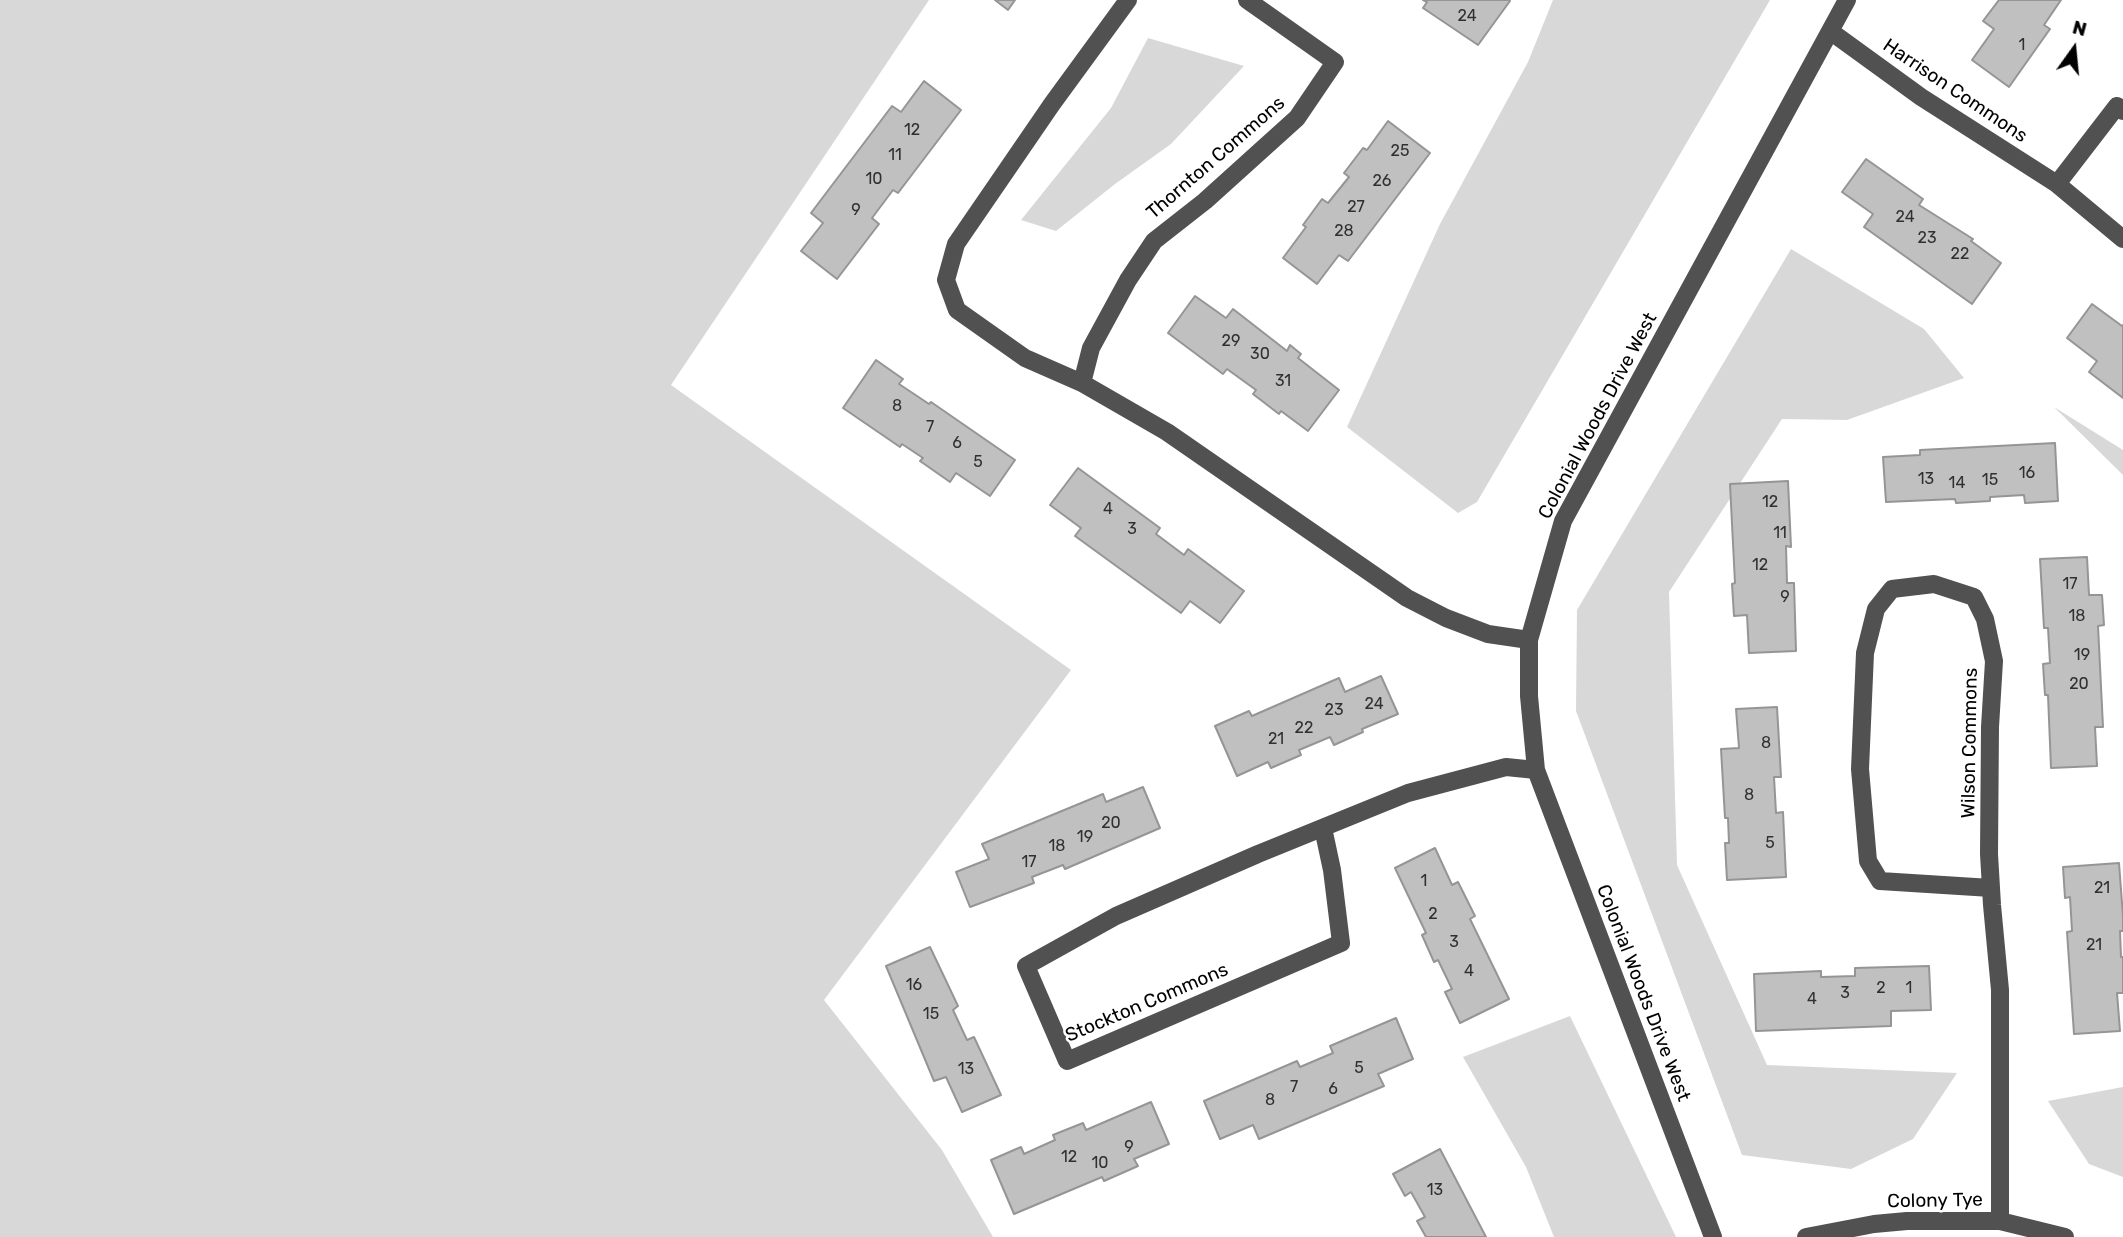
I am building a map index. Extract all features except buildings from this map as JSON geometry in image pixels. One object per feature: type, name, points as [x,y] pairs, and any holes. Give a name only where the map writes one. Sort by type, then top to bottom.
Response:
[{"type":"street","points":[[1128,0],[1052,104],[956,244],[946,280],[957,310],[1025,358],[1082,383],[1167,432],[1407,598],[1446,618],[1488,634],[1528,639]]},
{"type":"street","name":"Thornton Commons","points":[[1082,383],[1091,348],[1128,280],[1154,241],[1205,201],[1297,118],[1335,62],[1247,0]]},
{"type":"street","name":"Colonial Woods Drive West","points":[[1713,1237],[1536,770],[1529,696],[1528,639],[1563,521],[1847,0]]},
{"type":"street","name":"Harrison Commons","points":[[1830,31],[1921,97],[2057,184],[2123,239]]},
{"type":"street","points":[[2057,184],[2117,106],[2123,111]]},
{"type":"street","name":"Wilson Commons","points":[[1991,888],[1880,881],[1868,861],[1860,769],[1865,653],[1876,610],[1892,589],[1934,584],[1974,597],[1985,619],[1994,661],[1990,727],[1991,888],[2000,990],[2000,1221]]},
{"type":"street","name":"Stockton Commons","points":[[1323,828],[1332,870],[1341,943],[1067,1061],[1026,966],[1116,916],[1323,828],[1408,793],[1506,767],[1536,770]]},
{"type":"street","name":"Colony Tye","points":[[1806,1237],[1874,1224],[1907,1221],[2000,1221],[2064,1237]]},
{"type":"shaded area","points":[[0,0],[929,0],[671,385],[1071,670],[824,1000],[942,1150],[993,1237],[0,1237]]},
{"type":"shaded area","points":[[1553,0],[1770,0],[1477,502],[1458,513],[1347,427],[1440,224],[1528,62]]},
{"type":"shaded area","points":[[1148,38],[1244,66],[1171,144],[1056,231],[1021,220],[1111,108]]},
{"type":"shaded area","points":[[1791,249],[1924,329],[1964,378],[1847,420],[1782,419],[1669,592],[1677,865],[1767,1065],[1957,1073],[1913,1139],[1851,1169],[1742,1155],[1576,711],[1577,610]]},
{"type":"shaded area","points":[[2054,407],[2123,450],[2123,475]]},
{"type":"shaded area","points":[[1570,1016],[1676,1237],[1554,1237],[1526,1167],[1463,1057]]},
{"type":"shaded area","points":[[2123,1087],[2123,1177],[2089,1164],[2048,1101]]}]
